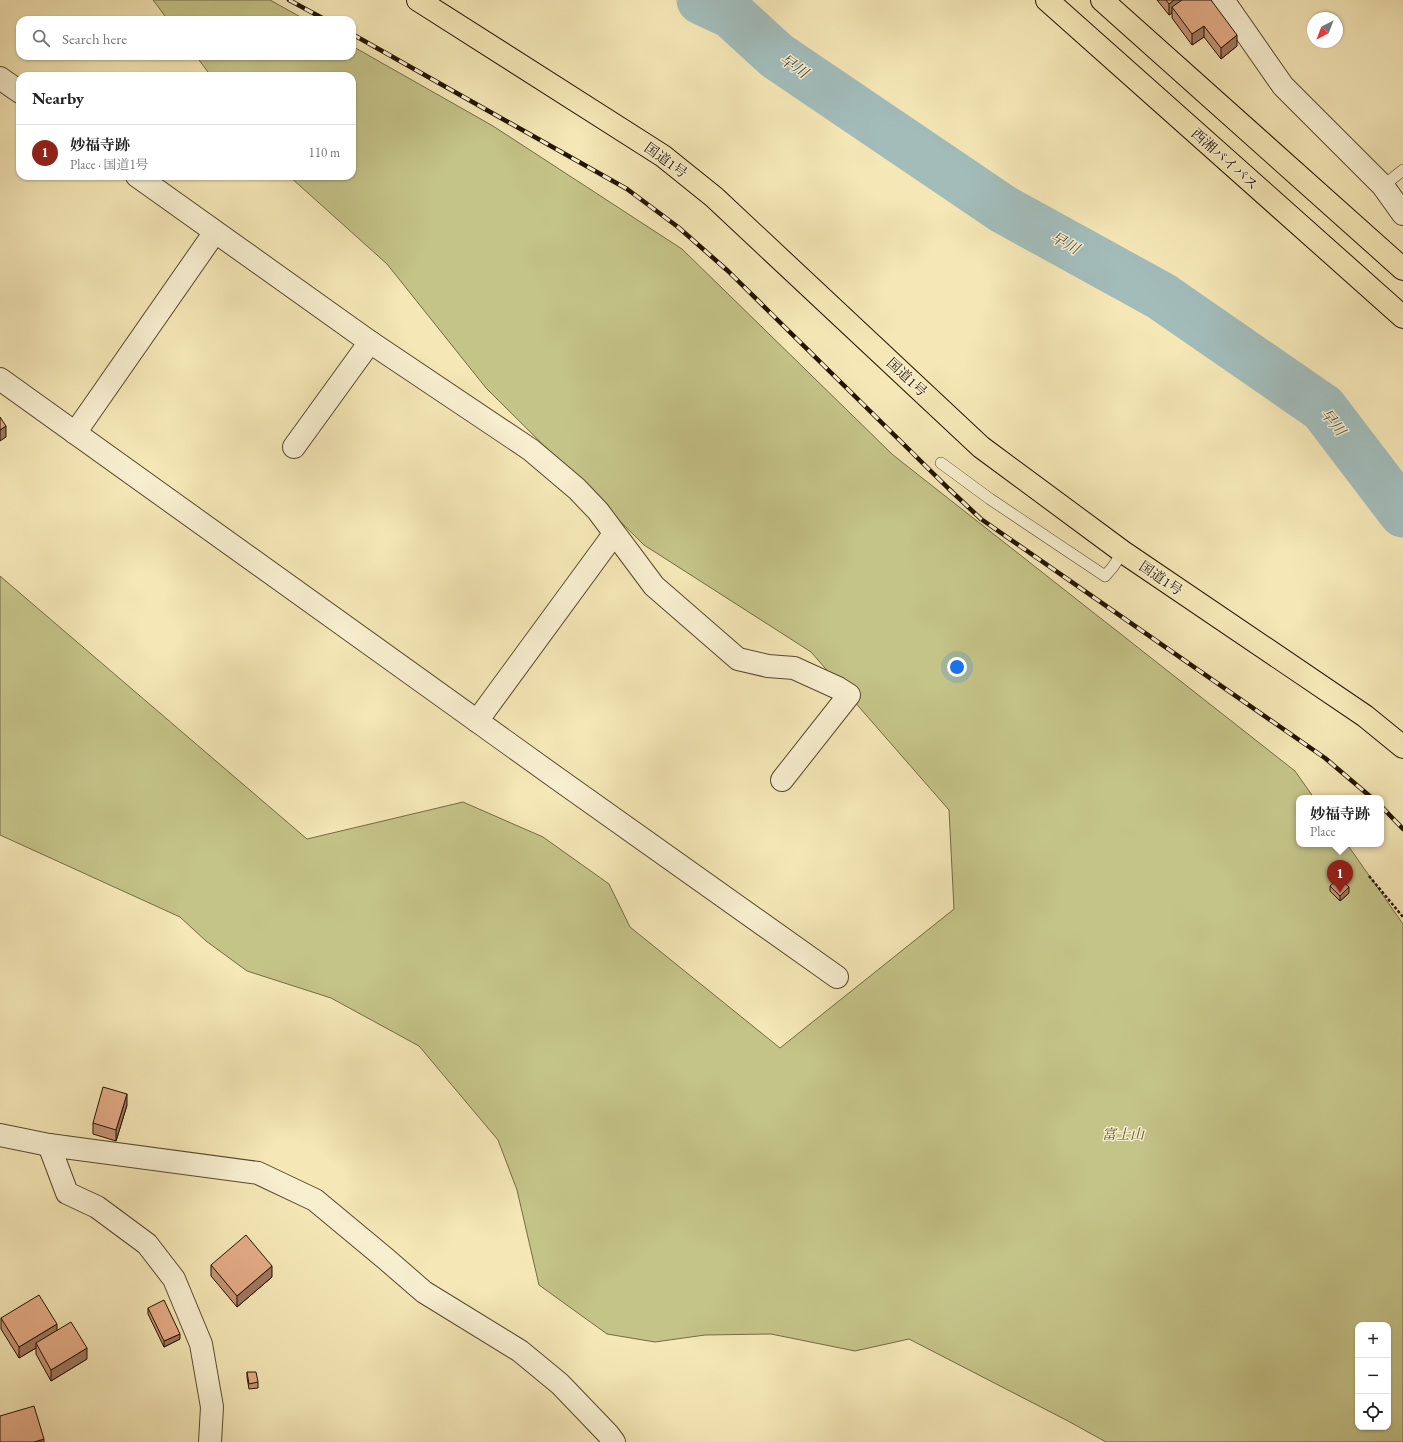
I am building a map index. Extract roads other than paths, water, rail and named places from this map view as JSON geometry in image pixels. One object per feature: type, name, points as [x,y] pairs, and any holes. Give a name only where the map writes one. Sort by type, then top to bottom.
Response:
[{"type":"highway","name":"国道1号","points":[[418,0],[663,156],[714,197],[981,446],[1123,552],[1365,716],[1403,747]]},
{"type":"highway","name":"西湘バイパス","points":[[1047,0],[1403,317]]},
{"type":"highway","points":[[1102,0],[1403,269]]},
{"type":"street","points":[[1224,0],[1283,86],[1382,186],[1403,214]]},
{"type":"street","points":[[0,78],[16,89]]},
{"type":"street","points":[[143,180],[370,342],[531,450],[577,489],[598,512],[654,586],[738,659],[768,666],[794,668],[838,688],[849,695],[782,780]]},
{"type":"street","points":[[75,433],[215,232]]},
{"type":"street","points":[[294,447],[370,342]]},
{"type":"street","points":[[0,379],[477,722],[837,977]]},
{"type":"street","points":[[477,722],[614,534]]},
{"type":"street","points":[[0,1135],[49,1145],[258,1173],[315,1200],[424,1292],[520,1352],[560,1384],[614,1442]]},
{"type":"street","points":[[49,1145],[66,1193],[97,1207],[147,1244],[174,1279],[201,1344],[212,1407],[210,1442]]},
{"type":"lane","points":[[1382,186],[1403,170]]},
{"type":"lane","points":[[941,463],[990,500],[1105,576],[1123,552]]},
{"type":"waterway","name":"早川","points":[[701,0],[731,14],[777,56],[1003,209],[1161,296],[1323,408],[1403,513]]},
{"type":"railway","points":[[289,0],[319,16]]},
{"type":"railway","points":[[356,36],[627,189],[678,227],[728,271],[981,519],[1325,758],[1368,795]]},
{"type":"railway","points":[[1384,809],[1403,829]]},
{"type":"place","name":"妙福寺跡","points":[[1340,893]]},
{"type":"park label","name":"富士山","points":[[1123,1134]]}]
